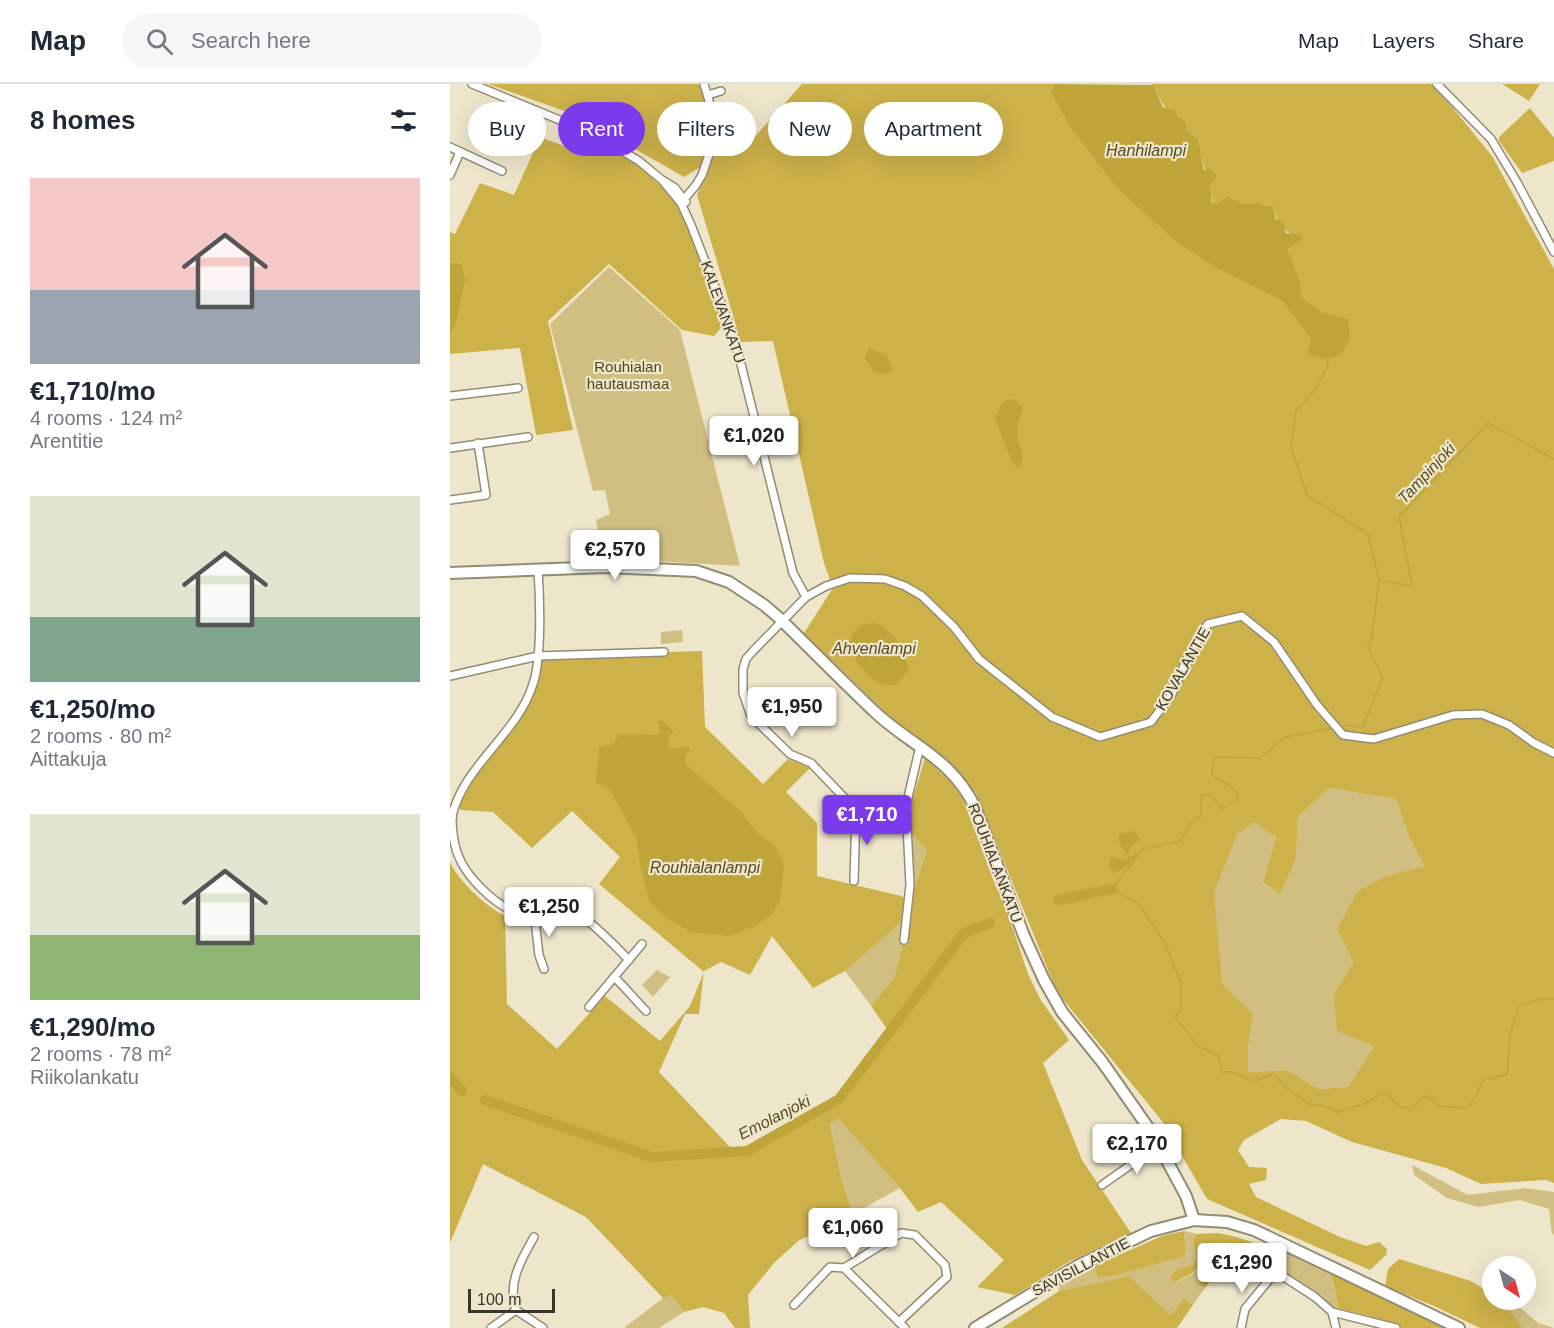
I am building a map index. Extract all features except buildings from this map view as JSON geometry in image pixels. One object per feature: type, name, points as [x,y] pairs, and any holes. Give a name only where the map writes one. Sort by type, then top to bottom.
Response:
[{"type":"street","points":[[472,84],[596,135],[639,161],[675,188],[683,201],[702,175],[708,156]]},
{"type":"street","points":[[704,84],[710,102]]},
{"type":"street","points":[[1437,84],[1491,139],[1554,252]]},
{"type":"street","points":[[708,95],[721,91]]},
{"type":"street","points":[[450,147],[501,171]]},
{"type":"street","points":[[450,175],[460,152]]},
{"type":"street","name":"KALEVANKATU","points":[[683,201],[734,336],[793,573],[806,597]]},
{"type":"street","points":[[450,396],[518,388]]},
{"type":"street","points":[[450,448],[528,437]]},
{"type":"street","points":[[450,500],[486,495],[478,444]]},
{"type":"street","name":"ROUHIALANKATU","points":[[450,573],[606,567],[696,571],[729,582],[764,605],[878,715],[956,776],[970,797],[1024,936],[1049,989],[1062,1012],[1085,1038],[1159,1145],[1186,1196],[1194,1220]]},
{"type":"street","points":[[538,570],[538,656],[533,684],[517,717],[469,781],[455,806],[452,819],[455,850],[463,867],[480,888],[496,902],[518,912],[565,911],[581,916],[629,960]]},
{"type":"street","name":"KOVALANTIE","points":[[856,810],[811,764],[790,754],[751,716],[746,704],[743,669],[746,659],[806,597],[826,586],[850,578],[885,579],[905,585],[922,596],[954,627],[979,659],[1052,717],[1100,738],[1151,722],[1172,694],[1190,652],[1208,624],[1242,616],[1274,642],[1317,705],[1343,735],[1374,740],[1452,716],[1482,714],[1509,725],[1534,743],[1554,753]]},
{"type":"street","points":[[450,676],[538,656],[664,652]]},
{"type":"street","points":[[904,940],[910,885],[906,806],[920,746]]},
{"type":"street","points":[[854,881],[856,810],[906,806]]},
{"type":"street","points":[[534,912],[539,954],[544,969]]},
{"type":"street","points":[[589,1007],[642,944]]},
{"type":"street","points":[[614,978],[646,1011]]},
{"type":"street","points":[[1102,1185],[1159,1145]]},
{"type":"street","points":[[1194,1220],[1240,1225],[1283,1243],[1459,1328]]},
{"type":"street","name":"SAVISILLANTIE","points":[[975,1328],[1078,1265],[1150,1231],[1194,1220]]},
{"type":"street","points":[[795,1305],[830,1267],[844,1268],[901,1233],[915,1235],[945,1265],[947,1277],[902,1325],[844,1268]]},
{"type":"street","points":[[534,1237],[523,1256],[512,1286],[516,1310],[543,1328]]},
{"type":"street","points":[[1283,1243],[1276,1260],[1277,1270],[1284,1277],[1315,1297],[1332,1312],[1396,1328]]},
{"type":"street","points":[[1241,1328],[1245,1309],[1277,1270]]},
{"type":"street","points":[[491,1328],[516,1310]]},
{"type":"street","points":[[1332,1312],[1336,1328]]},
{"type":"green space","name":"Rouhialan hautausmaa","points":[[609,267],[680,330],[740,566],[603,558],[596,520],[610,514],[605,490],[593,491],[550,324]]},
{"type":"green space","points":[[682,630],[683,642],[661,644],[661,632]]},
{"type":"green space","points":[[1329,788],[1396,799],[1409,837],[1424,866],[1386,876],[1355,962],[1334,994],[1374,1046],[1348,1087],[1319,1089],[1287,1070],[1248,1072],[1248,1047],[1198,1019],[1114,832],[1246,827],[1254,822],[1276,837],[1263,884],[1279,893],[1296,858],[1298,817]]},
{"type":"green space","points":[[910,831],[927,851],[908,906]]},
{"type":"green space","points":[[907,917],[904,940],[894,978],[871,1006],[845,971]]},
{"type":"green space","points":[[657,970],[670,977],[653,997],[642,985]]},
{"type":"green space","points":[[838,1118],[900,1188],[853,1214],[842,1181],[830,1123]]},
{"type":"green space","points":[[1412,1165],[1468,1195],[1525,1188],[1554,1192],[1554,1234],[1552,1235],[1549,1209],[1520,1200],[1478,1207],[1447,1198],[1414,1175]]},
{"type":"green space","points":[[1184,1231],[1197,1234],[1193,1265],[1180,1268],[1171,1275],[1172,1280],[1176,1282],[1191,1275],[1201,1265],[1206,1268],[1199,1283],[1205,1288],[1193,1305],[1184,1298],[1171,1315],[1129,1276],[1059,1291],[1058,1286],[1094,1266],[1098,1278],[1118,1275],[1182,1257],[1186,1253]]},
{"type":"green space","points":[[1283,1243],[1329,1265],[1339,1309],[1284,1277],[1277,1260]]},
{"type":"green space","points":[[672,1294],[684,1312],[659,1328],[624,1328],[663,1298]]},
{"type":"green space","points":[[1509,1310],[1523,1310],[1538,1323],[1554,1328],[1523,1328]]},
{"type":"shaded area","points":[[488,84],[700,84],[705,102],[657,102],[657,156],[705,156],[702,166],[684,177],[645,155],[645,102],[558,102],[558,109],[546,104],[546,102],[539,102]]},
{"type":"shaded area","points":[[802,84],[1054,84],[1051,93],[1071,129],[1118,190],[1176,242],[1214,267],[1282,301],[1311,340],[1324,313],[1302,298],[1300,281],[1286,248],[1302,240],[1283,227],[1273,206],[1262,205],[1259,202],[1245,204],[1227,196],[1215,205],[1198,139],[1187,131],[1185,119],[1169,111],[1153,85],[1150,84],[1431,84],[1453,108],[1492,156],[1554,269],[1554,1183],[1546,1180],[1481,1184],[1446,1168],[1352,1142],[1306,1121],[1281,1119],[1244,1140],[1238,1150],[1249,1167],[1267,1168],[1266,1180],[1249,1184],[1256,1197],[1340,1237],[1366,1246],[1379,1242],[1387,1249],[1386,1255],[1370,1270],[1207,1199],[1162,1121],[1057,992],[976,793],[933,749],[888,715],[804,633],[833,588],[824,563],[773,341],[741,342],[697,195],[712,156],[756,156],[756,135],[768,122],[768,156],[852,156],[852,102],[786,102]],"holes":[[[1329,788],[1396,799],[1409,837],[1424,866],[1386,876],[1358,891],[1337,929],[1354,962],[1334,994],[1337,1031],[1374,1046],[1348,1087],[1319,1089],[1287,1070],[1248,1072],[1248,1047],[1253,1013],[1222,984],[1214,892],[1237,834],[1254,822],[1276,837],[1263,883],[1280,894],[1296,858],[1298,817]]]},
{"type":"shaded area","points":[[1502,84],[1540,84],[1529,101]]},
{"type":"shaded area","points":[[1530,108],[1554,138],[1554,161],[1522,173],[1499,141],[1499,137]]},
{"type":"shaded area","points":[[546,139],[558,144],[558,156],[623,156],[637,164],[678,202],[726,322],[714,336],[682,330],[609,264],[548,321],[573,430],[536,435],[520,348],[450,354],[450,334],[455,327],[462,264],[450,262],[450,232],[455,234],[480,183],[514,195],[531,156],[546,156]]},
{"type":"shaded area","points":[[702,651],[705,727],[763,784],[788,759],[810,768],[786,792],[817,823],[817,876],[901,896],[909,903],[927,851],[910,831],[912,801],[925,758],[950,781],[963,799],[996,887],[1003,899],[1028,974],[1040,999],[1069,1040],[1043,1063],[1082,1160],[1131,1233],[1070,1261],[1015,1295],[977,1287],[1004,1260],[941,1202],[918,1212],[900,1188],[838,1118],[830,1124],[842,1181],[853,1214],[798,1241],[774,1263],[748,1295],[750,1328],[735,1328],[724,1313],[703,1307],[684,1312],[672,1295],[663,1298],[586,1217],[483,1164],[450,1243],[450,862],[459,877],[474,893],[505,916],[507,1004],[557,1049],[605,996],[660,1041],[690,1006],[704,972],[599,884],[620,857],[572,811],[532,848],[493,812],[462,810],[455,806],[469,781],[517,717],[533,684],[538,656]],"holes":[[[906,918],[904,940],[894,978],[871,1006],[889,1032],[839,1099],[747,1151],[729,1146],[659,1072],[685,1014],[699,1014],[704,971],[721,962],[750,975],[772,936],[813,988],[845,971]]]},
{"type":"shaded area","points":[[1184,1231],[1186,1253],[1182,1257],[1118,1275],[1098,1278],[1094,1266],[1162,1236]]},
{"type":"shaded area","points":[[1218,1233],[1250,1241],[1265,1249],[1273,1261],[1271,1271],[1234,1248],[1205,1288],[1199,1283],[1201,1274],[1206,1268],[1201,1265],[1191,1274],[1175,1282],[1171,1280],[1171,1275],[1180,1268],[1193,1265],[1196,1257],[1193,1240],[1197,1234]]},
{"type":"shaded area","points":[[1399,1259],[1471,1281],[1482,1288],[1482,1310],[1509,1310],[1523,1328],[1480,1328],[1385,1286],[1388,1269]]},
{"type":"shaded area","points":[[1329,1265],[1459,1328],[1373,1328],[1370,1316],[1339,1309]]},
{"type":"shaded area","points":[[1129,1276],[1171,1315],[1184,1298],[1193,1305],[1177,1328],[1002,1328],[1059,1291]]},
{"type":"water","name":"Hanhilampi","points":[[1054,84],[1153,85],[1163,107],[1175,110],[1178,117],[1185,119],[1187,131],[1198,139],[1204,170],[1211,169],[1216,175],[1215,181],[1210,184],[1212,202],[1216,204],[1227,196],[1245,204],[1259,202],[1262,205],[1273,206],[1276,219],[1283,222],[1286,233],[1301,235],[1302,240],[1287,249],[1300,281],[1302,298],[1324,313],[1348,319],[1350,339],[1341,355],[1324,358],[1308,353],[1311,340],[1282,301],[1214,267],[1176,242],[1118,190],[1071,129],[1051,93]]},
{"type":"water","points":[[450,262],[462,264],[465,280],[455,327],[450,334]]},
{"type":"water","points":[[869,348],[887,356],[893,370],[883,374],[874,372],[865,358]]},
{"type":"water","points":[[1015,399],[1023,408],[1017,430],[1022,454],[1019,468],[1012,462],[995,418],[1006,400]]},
{"type":"water","name":"Ahvenlampi","points":[[876,623],[889,632],[901,648],[909,669],[897,684],[881,684],[874,680],[857,662],[849,648],[852,635],[861,625]]},
{"type":"water","name":"Rouhialanlampi","points":[[658,720],[663,721],[674,732],[668,736],[669,748],[690,747],[685,755],[686,765],[741,812],[758,834],[776,847],[784,865],[780,899],[773,913],[757,925],[729,936],[692,932],[666,918],[649,900],[636,837],[610,790],[596,782],[599,747],[614,744],[618,734],[658,735],[660,730]]},
{"type":"water","points":[[1134,831],[1140,839],[1128,850],[1130,858],[1135,854],[1138,856],[1130,866],[1127,865],[1119,872],[1109,869],[1110,857],[1126,860],[1128,856],[1119,843],[1119,834]]},
{"type":"waterway","points":[[1328,359],[1327,367],[1315,390],[1296,410],[1291,447],[1307,495],[1368,534],[1379,580],[1372,636],[1368,648],[1383,678],[1362,728],[1349,725],[1339,727]]},
{"type":"waterway","name":"Tampinjoki","points":[[1379,580],[1412,586],[1399,517],[1488,423],[1554,459]]},
{"type":"waterway","points":[[1334,728],[1285,737],[1260,758],[1214,757],[1212,775],[1232,787],[1239,798],[1223,809],[1211,795],[1201,795],[1201,816],[1192,822],[1181,841],[1143,849],[1112,889],[1139,904],[1164,942],[1181,983],[1181,1009],[1175,1017],[1197,1045],[1218,1056],[1222,1072],[1231,1072],[1254,1081],[1273,1074],[1289,1090],[1309,1104],[1324,1106],[1337,1112],[1364,1104],[1385,1092],[1399,1106],[1411,1110],[1421,1099],[1428,1096],[1437,1106],[1467,1108],[1477,1095],[1483,1080],[1507,1075],[1510,1034],[1519,1006],[1540,999],[1554,999]]},
{"type":"waterway","points":[[1058,900],[1112,889]]},
{"type":"waterway","name":"Emolanjoki","points":[[485,1100],[651,1157],[747,1151],[839,1099],[964,933],[990,923]]},
{"type":"waterway","name":"Emolanjoki","points":[[450,1077],[462,1091]]}]
